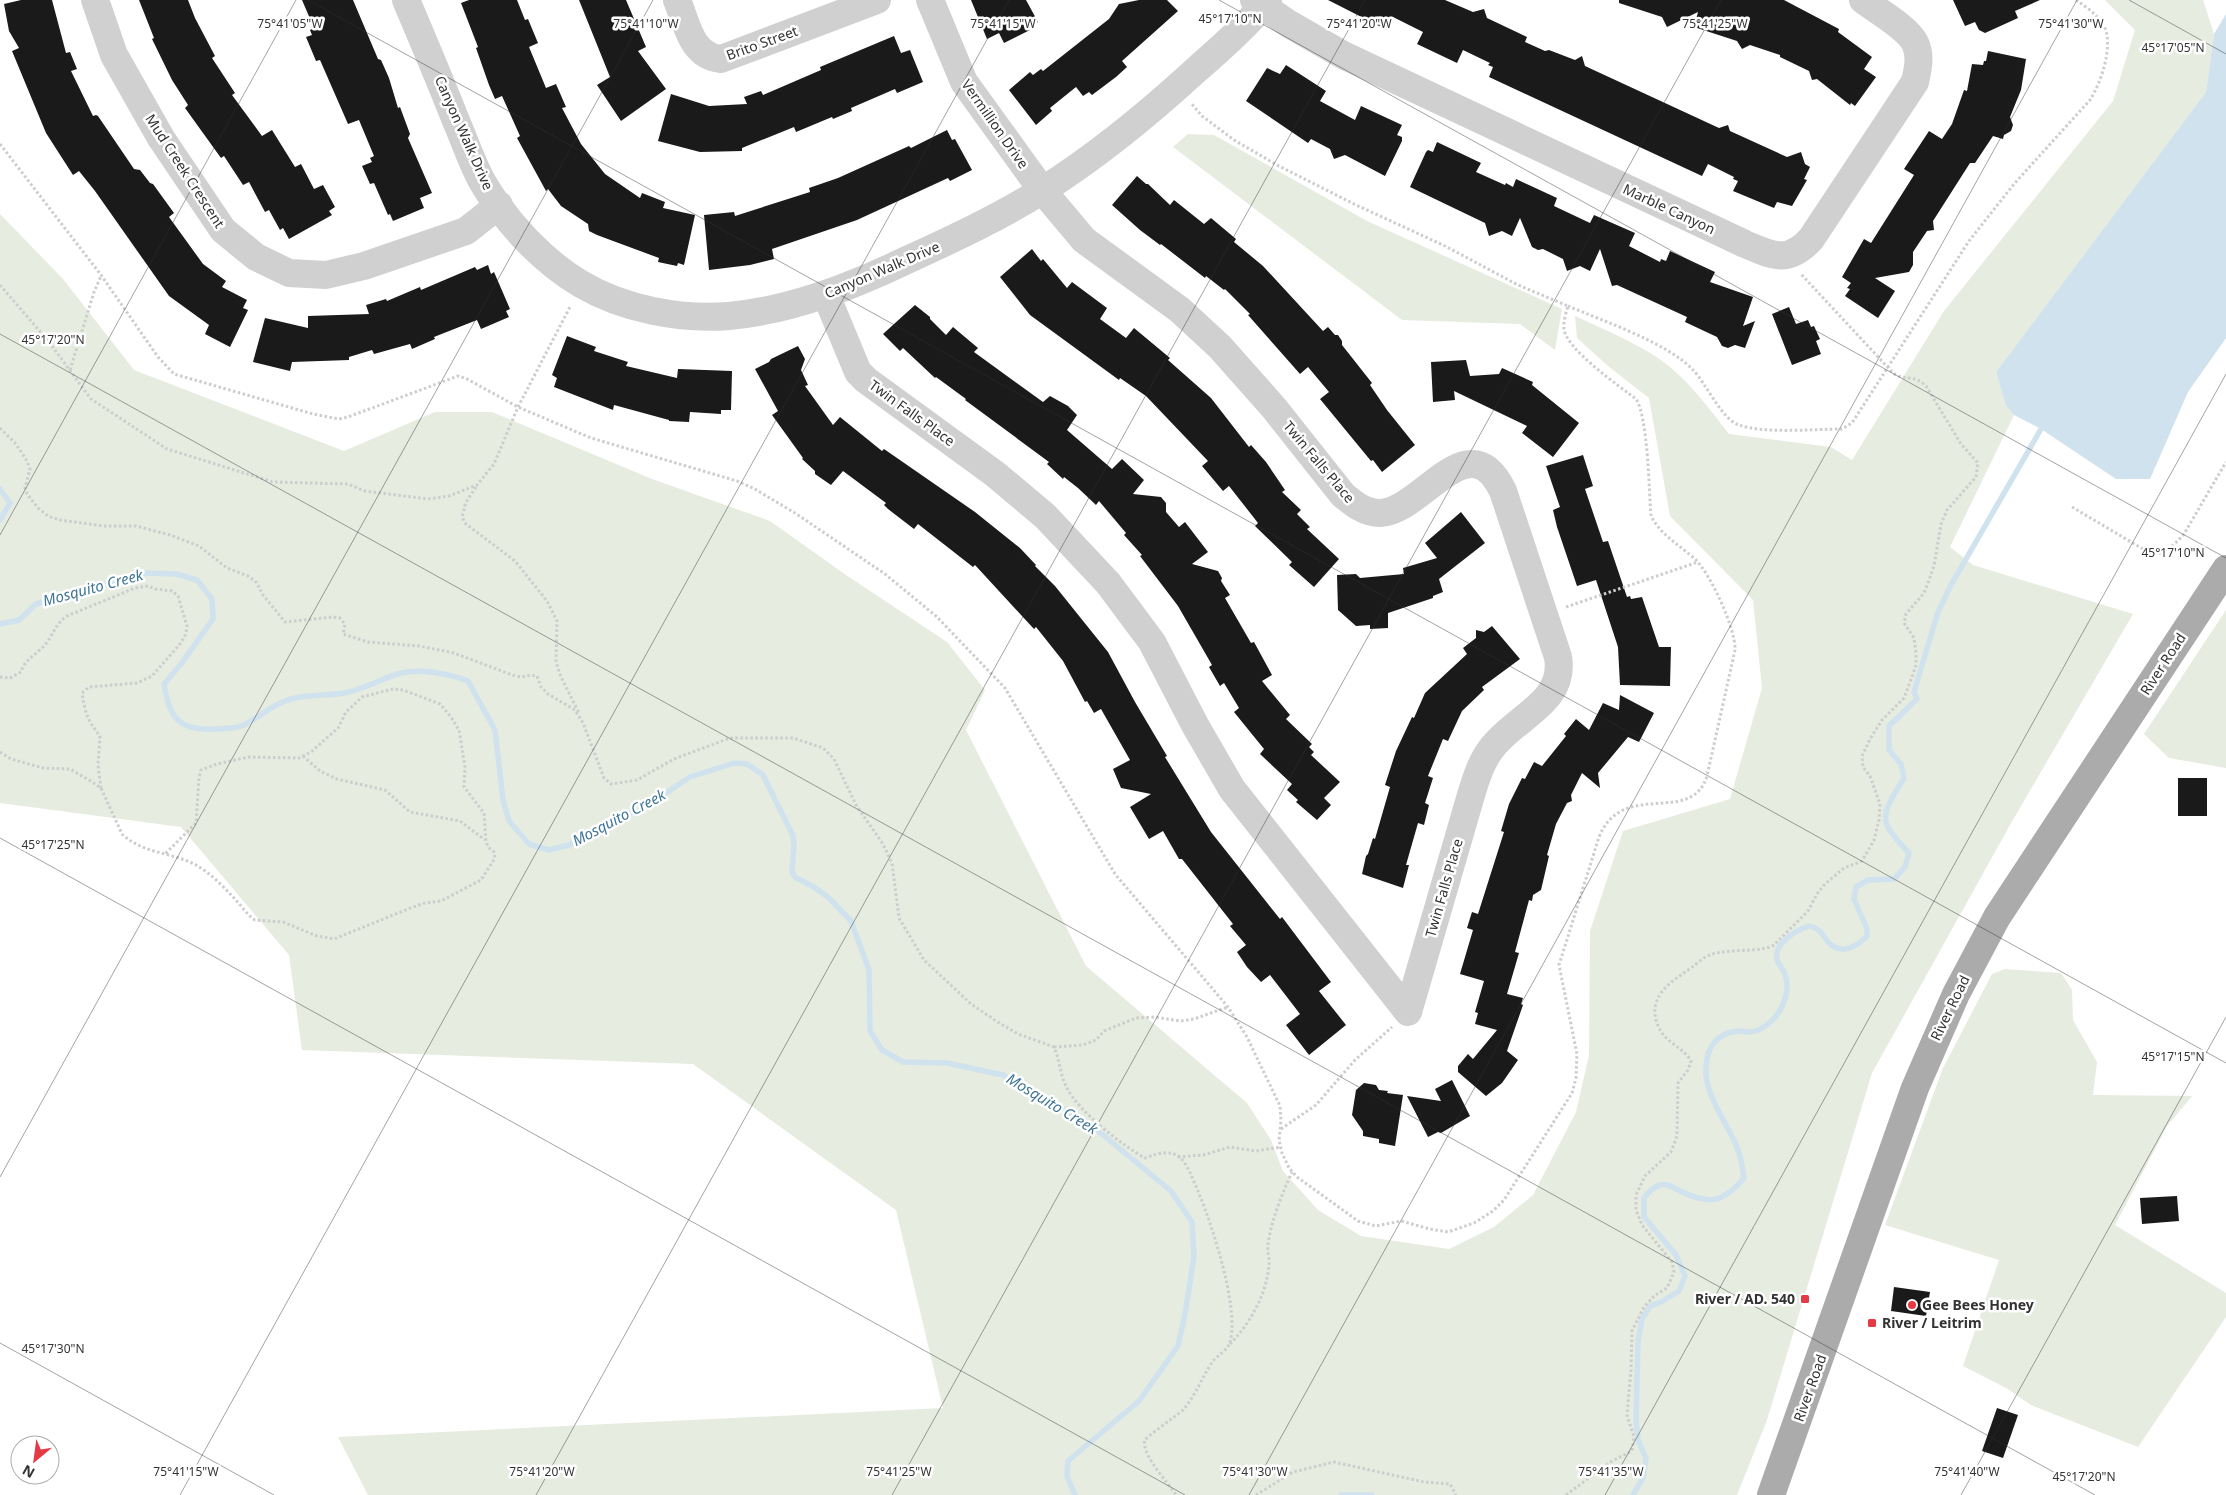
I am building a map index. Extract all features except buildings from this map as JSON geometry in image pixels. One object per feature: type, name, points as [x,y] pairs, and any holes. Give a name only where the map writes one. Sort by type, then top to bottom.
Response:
[{"type":"main road","name":"River Road","points":[[1771,1495],[1915,1088],[1956,994],[1997,917],[2226,569]]},
{"type":"street","name":"Mud Creek Crescent","points":[[95,0],[114,55],[162,138],[222,230],[256,257],[289,273],[326,275],[364,266],[466,231],[499,206]]},
{"type":"street","name":"Canyon Walk Drive","points":[[406,0],[483,182],[522,235],[561,270],[600,294],[632,305],[677,315],[702,317],[753,313],[826,295],[858,283],[968,232],[1042,190],[1095,153],[1177,88],[1261,2]]},
{"type":"street","name":"Brito Street","points":[[676,0],[696,48],[707,56],[721,59],[877,0]]},
{"type":"street","name":"Vermillion Drive","points":[[930,0],[964,82],[1042,190]]},
{"type":"street","points":[[1785,256],[1798,252],[1811,240],[1915,82],[1919,56],[1915,42],[1863,0]]},
{"type":"street","name":"Marble Canyon","points":[[1261,2],[1289,24],[1343,56],[1766,254],[1785,256]]},
{"type":"street","name":"Twin Falls Place","points":[[1042,190],[1093,249],[1180,310],[1220,348],[1262,393],[1343,495],[1354,505],[1367,511],[1387,512],[1464,464],[1479,464],[1492,474],[1503,491],[1558,657],[1557,684],[1548,696],[1499,739],[1484,760],[1471,795],[1408,1012]]},
{"type":"street","name":"Twin Falls Place","points":[[826,295],[858,372],[866,380],[995,474],[1045,516],[1108,583],[1152,642],[1195,725],[1232,789],[1408,1012]]},
{"type":"path","points":[[1177,88],[1202,116],[1234,140],[1277,165],[1354,204],[1445,246],[1518,285],[1635,334],[1681,359],[1700,377],[1732,422],[1745,427],[1767,429],[1842,429],[1848,426],[1861,409],[1886,367],[1981,225],[2098,89],[2106,57],[2107,34],[2094,13],[2076,0]]},
{"type":"path","points":[[0,144],[101,275],[165,366],[174,374],[328,418],[348,417],[458,376],[518,407],[592,438],[737,481],[753,488],[852,551],[916,599],[936,616],[1005,688],[1115,874],[1228,1007],[1247,1037],[1280,1106],[1281,1129],[1279,1140],[1292,1172],[1308,1186],[1364,1224],[1376,1226],[1401,1221],[1448,1232],[1474,1223],[1493,1210],[1504,1200],[1514,1186],[1575,1085],[1577,1054],[1560,965],[1602,829],[1614,814],[1621,810],[1642,804],[1688,800],[1694,797],[1702,788],[1707,776],[1735,644],[1711,580],[1698,562],[1658,529],[1650,516],[1644,421],[1639,403],[1591,364],[1568,340],[1563,326],[1568,306]]},
{"type":"path","points":[[1566,1495],[1612,1462],[1632,1451],[1634,1437],[1627,1415],[1632,1331],[1644,1307],[1654,1296],[1667,1288],[1674,1272],[1672,1262],[1642,1226],[1636,1210],[1636,1195],[1645,1176],[1671,1152],[1677,1136],[1678,1083],[1688,1070],[1691,1061],[1687,1054],[1668,1041],[1660,1030],[1654,1015],[1656,1001],[1668,983],[1710,955],[1754,948],[1769,949],[1808,911],[1825,884],[1844,868],[1862,861],[1874,840],[1879,820],[1880,804],[1870,776],[1863,767],[1862,756],[1882,720],[1904,698],[1916,665],[1914,638],[1904,623],[1906,614],[1924,594],[1934,566],[1941,524],[1947,510],[1976,476],[1978,463],[1961,444],[1926,386],[1919,379],[1896,375],[1886,367],[1785,256]]},
{"type":"path","points":[[70,370],[101,275]]},
{"type":"path","points":[[0,284],[49,342],[91,399],[167,449],[273,482],[348,484],[365,491],[428,499],[449,496],[477,485]]},
{"type":"path","points":[[581,284],[518,407],[494,464],[466,502],[462,517],[466,524],[515,561],[547,601],[557,621],[556,662],[583,723],[604,778],[611,784],[637,780],[674,759],[730,738],[793,738],[823,748],[834,759],[856,805],[883,844],[892,863],[900,918],[924,960],[971,1004],[996,1021],[1018,1034],[1054,1047],[1083,1045],[1096,1040],[1104,1031],[1136,1018],[1154,1017],[1181,1021],[1194,1019],[1228,1007]]},
{"type":"path","points":[[0,428],[16,444],[30,468],[25,488],[27,494],[38,508],[48,516],[59,520],[105,526],[136,526],[170,535],[200,546],[227,568],[248,576],[256,582],[262,595],[285,622],[333,617],[340,618],[345,624],[343,634],[346,637],[368,642],[418,646],[454,653],[515,676],[524,678],[531,674],[537,676],[541,687],[561,703],[575,710],[583,723]]},
{"type":"path","points":[[2072,507],[2153,555],[2159,554],[2175,544],[2184,534],[2226,462]]},
{"type":"path","points":[[1543,614],[1698,562]]},
{"type":"path","points":[[0,677],[10,678],[21,672],[24,663],[44,646],[60,620],[67,616],[135,588],[148,586],[155,590],[172,590],[178,596],[187,626],[186,634],[164,665],[145,681],[90,687],[82,693],[84,710],[90,723],[100,736],[98,765],[101,790],[122,834],[140,846],[164,855],[196,865],[212,876],[255,920],[283,922],[317,936],[334,939],[413,907],[441,901],[481,880],[495,858],[494,852],[486,841],[484,813],[464,787],[465,767],[459,730],[440,704],[403,690],[393,689],[370,693],[354,703],[346,712],[338,728],[312,752],[303,756],[286,758],[249,757],[217,764],[201,770],[196,823],[164,855]]},
{"type":"path","points":[[0,752],[11,759],[43,768],[70,769],[101,790]]},
{"type":"path","points":[[303,756],[320,771],[328,775],[354,784],[385,790],[410,812],[460,822],[486,841]]},
{"type":"path","points":[[1281,1129],[1316,1105],[1356,1060],[1408,1012]]},
{"type":"path","points":[[1054,1047],[1067,1089],[1080,1107],[1121,1142],[1145,1158],[1161,1152],[1174,1153],[1186,1163],[1203,1201],[1225,1277],[1232,1312],[1230,1344]]},
{"type":"path","points":[[1178,1157],[1203,1155],[1230,1148],[1256,1151],[1281,1147]]},
{"type":"path","points":[[1176,1495],[1144,1448],[1144,1440],[1183,1409],[1198,1388],[1213,1360],[1242,1332],[1262,1291],[1269,1264],[1268,1246],[1271,1232],[1283,1192],[1292,1172]]},
{"type":"path","points":[[1256,1495],[1293,1472],[1334,1462],[1424,1482],[1450,1484],[1456,1495]]},
{"type":"shaded area","points":[[2105,0],[2203,0],[2214,34],[2206,92],[1996,372],[2006,406],[2014,415],[1950,547],[1973,565],[2133,614],[2010,825],[1872,1073],[1767,1420],[1737,1495],[368,1495],[338,1437],[943,1408],[896,1210],[693,1064],[302,1050],[289,955],[181,827],[0,803],[0,214],[63,279],[134,370],[344,451],[435,412],[492,412],[652,479],[770,521],[846,575],[947,642],[985,690],[966,730],[1086,966],[1247,1103],[1271,1140],[1283,1171],[1318,1210],[1361,1236],[1449,1249],[1494,1227],[1533,1195],[1576,1112],[1589,1055],[1590,931],[1623,831],[1730,799],[1762,688],[1753,600],[1670,516],[1649,398],[1608,366],[1577,338],[1575,316],[1637,345],[1670,367],[1694,390],[1729,434],[1831,447],[1852,460],[1944,311],[2113,101],[2135,30]]},
{"type":"shaded area","points":[[1188,134],[1214,135],[1367,221],[1562,309],[1555,350],[1520,324],[1402,320],[1173,147]]},
{"type":"shaded area","points":[[2226,610],[2226,768],[2169,758],[2144,734]]},
{"type":"shaded area","points":[[2005,969],[2061,973],[2072,990],[2073,1020],[2097,1062],[2093,1095],[2192,1096],[2167,1126],[2115,1225],[2226,1293],[2226,1317],[2138,1447],[2031,1405],[2006,1388],[1963,1366],[1999,1260],[1885,1225],[1943,1068],[1992,974]]},
{"type":"water","points":[[2226,14],[2226,338],[2188,392],[2150,479],[2116,479],[2041,429],[2014,415],[2006,406],[1996,372],[2206,92],[2214,34]]},
{"type":"waterway","points":[[1633,1495],[1643,1478],[1646,1458],[1638,1440],[1636,1420],[1638,1341],[1642,1319],[1650,1306],[1661,1302],[1679,1291],[1685,1276],[1676,1255],[1644,1217],[1644,1198],[1655,1187],[1665,1185],[1698,1198],[1714,1199],[1729,1193],[1744,1178],[1738,1149],[1716,1107],[1708,1087],[1706,1077],[1708,1053],[1718,1038],[1723,1035],[1737,1031],[1756,1031],[1766,1025],[1779,1012],[1784,1003],[1787,982],[1778,961],[1777,953],[1787,938],[1809,926],[1819,930],[1829,943],[1839,949],[1850,948],[1859,943],[1867,936],[1867,929],[1854,899],[1856,887],[1868,880],[1894,879],[1905,867],[1909,853],[1891,832],[1886,817],[1890,801],[1904,778],[1901,764],[1889,750],[1889,726],[1917,699],[1914,692],[1938,612],[1951,585],[2041,429]]},
{"type":"waterway","name":"Mosquito Creek","points":[[0,489],[10,503],[0,520]]},
{"type":"waterway","name":"Mosquito Creek","points":[[0,624],[19,620],[36,604],[145,573],[176,574],[197,580],[212,599],[213,619],[181,664],[164,684],[166,696],[173,714],[184,725],[193,728],[238,727],[291,699],[351,691],[401,673],[417,671],[435,672],[468,681],[495,730],[503,800],[509,821],[529,844],[549,850],[569,845],[617,816],[639,811],[690,777],[734,763],[747,764],[763,775],[793,836],[792,872],[795,877],[829,898],[851,921],[869,970],[870,1031],[882,1050],[903,1062],[947,1063],[1003,1075],[1091,1125],[1171,1191],[1192,1222],[1194,1257],[1178,1346],[1139,1401],[1068,1461],[1067,1476],[1075,1495]]},
{"type":"waterway","name":"Mosquito Creek","points":[[1341,1495],[1372,1495]]},
{"type":"place","name":"River / AD. 540","points":[[1805,1299]]},
{"type":"place","name":"Gee Bees Honey","points":[[1912,1305]]},
{"type":"place","name":"River / Leitrim","points":[[1872,1323]]}]
